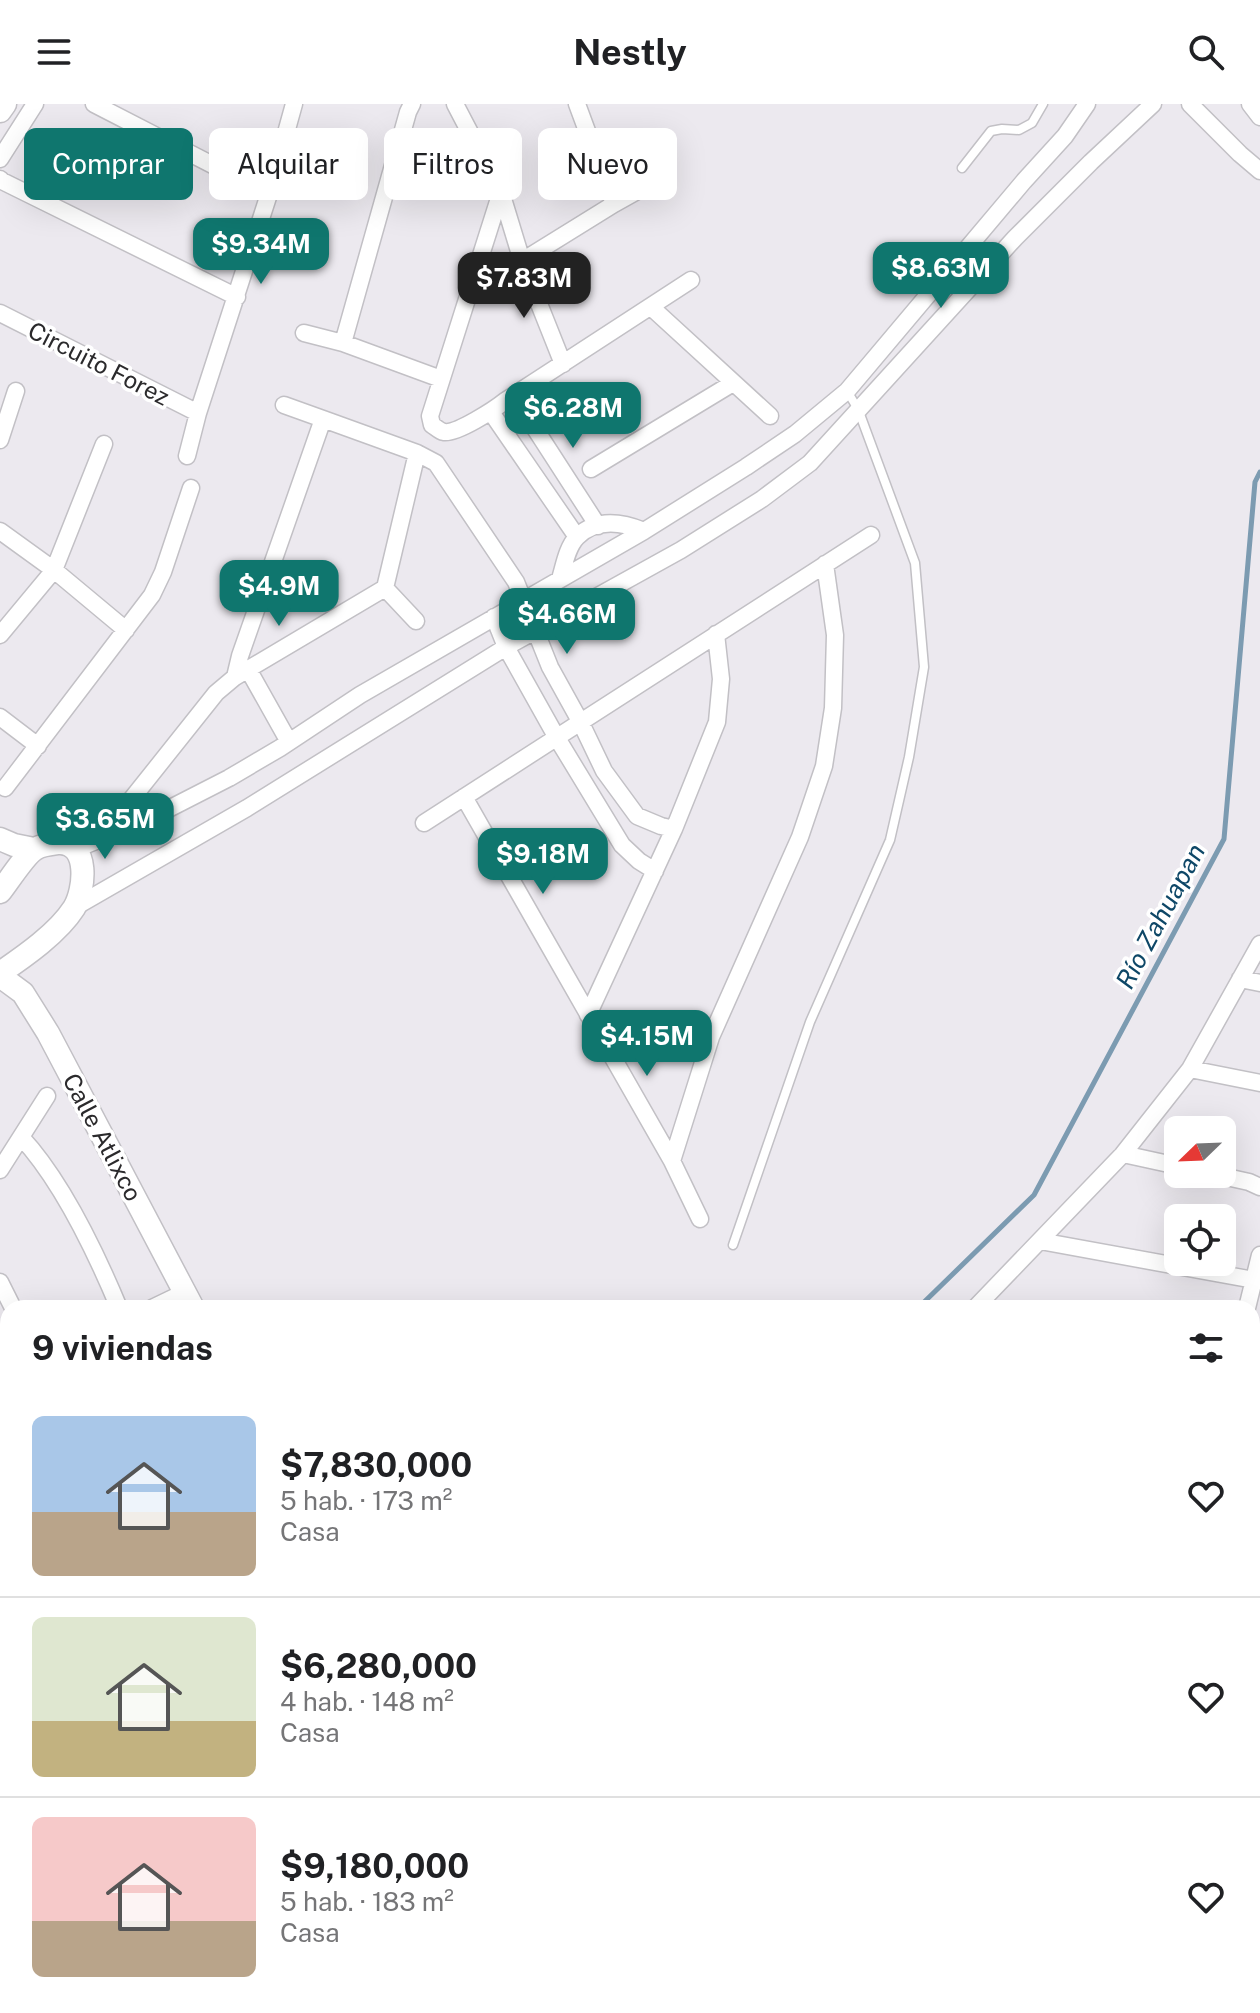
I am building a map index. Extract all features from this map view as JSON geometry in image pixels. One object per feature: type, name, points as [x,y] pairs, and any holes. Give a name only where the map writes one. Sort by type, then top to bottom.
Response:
[{"type":"street","points":[[0,111],[5,104]]},
{"type":"street","points":[[0,159],[35,104]]},
{"type":"street","points":[[94,104],[209,163]]},
{"type":"street","points":[[287,128],[294,104]]},
{"type":"street","points":[[343,343],[412,104]]},
{"type":"street","points":[[455,104],[468,128]]},
{"type":"street","points":[[577,104],[614,204]]},
{"type":"street","points":[[76,849],[143,822],[229,778],[360,695],[644,531],[795,434],[847,391],[1065,136],[1087,104]]},
{"type":"street","points":[[0,974],[25,956],[75,907],[247,808],[506,647],[681,550],[762,499],[810,463],[1015,238],[1153,104]]},
{"type":"street","points":[[1190,104],[1260,171]]},
{"type":"street","points":[[1250,104],[1260,117]]},
{"type":"street","points":[[0,179],[237,297]]},
{"type":"street","points":[[187,456],[267,200]]},
{"type":"street","points":[[498,200],[430,416],[432,425],[444,432],[491,412],[691,280]]},
{"type":"street","points":[[503,200],[522,261],[563,364]]},
{"type":"street","points":[[522,261],[621,200]]},
{"type":"street","points":[[651,307],[770,416]]},
{"type":"street","name":"Circuito Forez","points":[[0,313],[198,413]]},
{"type":"street","points":[[304,333],[343,343],[441,379]]},
{"type":"street","points":[[591,469],[733,383]]},
{"type":"street","points":[[0,440],[16,391]]},
{"type":"street","points":[[514,396],[598,526]]},
{"type":"street","points":[[284,405],[417,453],[436,463],[516,582],[550,667],[604,771],[637,816],[674,829]]},
{"type":"street","points":[[491,412],[577,537]]},
{"type":"street","points":[[289,742],[242,673],[240,656],[323,419]]},
{"type":"street","points":[[0,635],[54,570],[104,444]]},
{"type":"street","points":[[130,801],[216,693],[242,673],[385,588],[417,453]]},
{"type":"street","points":[[5,788],[152,595],[163,572],[191,488]]},
{"type":"street","points":[[560,579],[577,537],[598,526],[616,523],[644,531]]},
{"type":"street","points":[[0,531],[54,570],[126,630]]},
{"type":"street","points":[[424,823],[871,535]]},
{"type":"street","points":[[672,1161],[711,1037],[800,837],[824,766],[833,708],[835,635],[825,564]]},
{"type":"street","points":[[385,588],[416,621]]},
{"type":"street","points":[[494,617],[525,681],[622,845],[655,871]]},
{"type":"street","points":[[588,1015],[674,829],[717,722],[721,679],[716,634]]},
{"type":"street","points":[[525,681],[550,667]]},
{"type":"street","points":[[0,717],[38,746]]},
{"type":"street","points":[[588,790],[604,771]]},
{"type":"street","points":[[464,797],[672,1161],[700,1219]]},
{"type":"street","points":[[622,845],[637,816]]},
{"type":"street","points":[[0,839],[34,849],[65,843],[76,849],[83,876],[75,907]]},
{"type":"street","points":[[0,892],[34,849]]},
{"type":"street","points":[[983,1300],[1123,1154],[1190,1069],[1260,944]]},
{"type":"street","name":"Calle Atlixco","points":[[0,974],[23,993],[48,1033],[184,1300]]},
{"type":"street","points":[[1240,979],[1260,983]]},
{"type":"street","points":[[1190,1069],[1260,1083]]},
{"type":"street","points":[[0,1170],[47,1096]]},
{"type":"street","points":[[21,1137],[47,1170],[70,1209],[116,1300]]},
{"type":"street","points":[[1123,1154],[1164,1163]]},
{"type":"street","points":[[1236,1179],[1260,1187]]},
{"type":"street","points":[[1040,1241],[1254,1280]]},
{"type":"street","points":[[1249,1300],[1260,1255]]},
{"type":"street","points":[[0,1282],[9,1300]]},
{"type":"lane","points":[[962,168],[991,131],[1019,130],[1032,123],[1043,104]]},
{"type":"lane","points":[[733,1245],[810,1022],[890,840],[909,757],[924,667],[915,563],[858,409],[847,391]]},
{"type":"waterway","name":"Río Zahuapan","points":[[926,1300],[1034,1195],[1224,839],[1255,482],[1260,472]]}]
